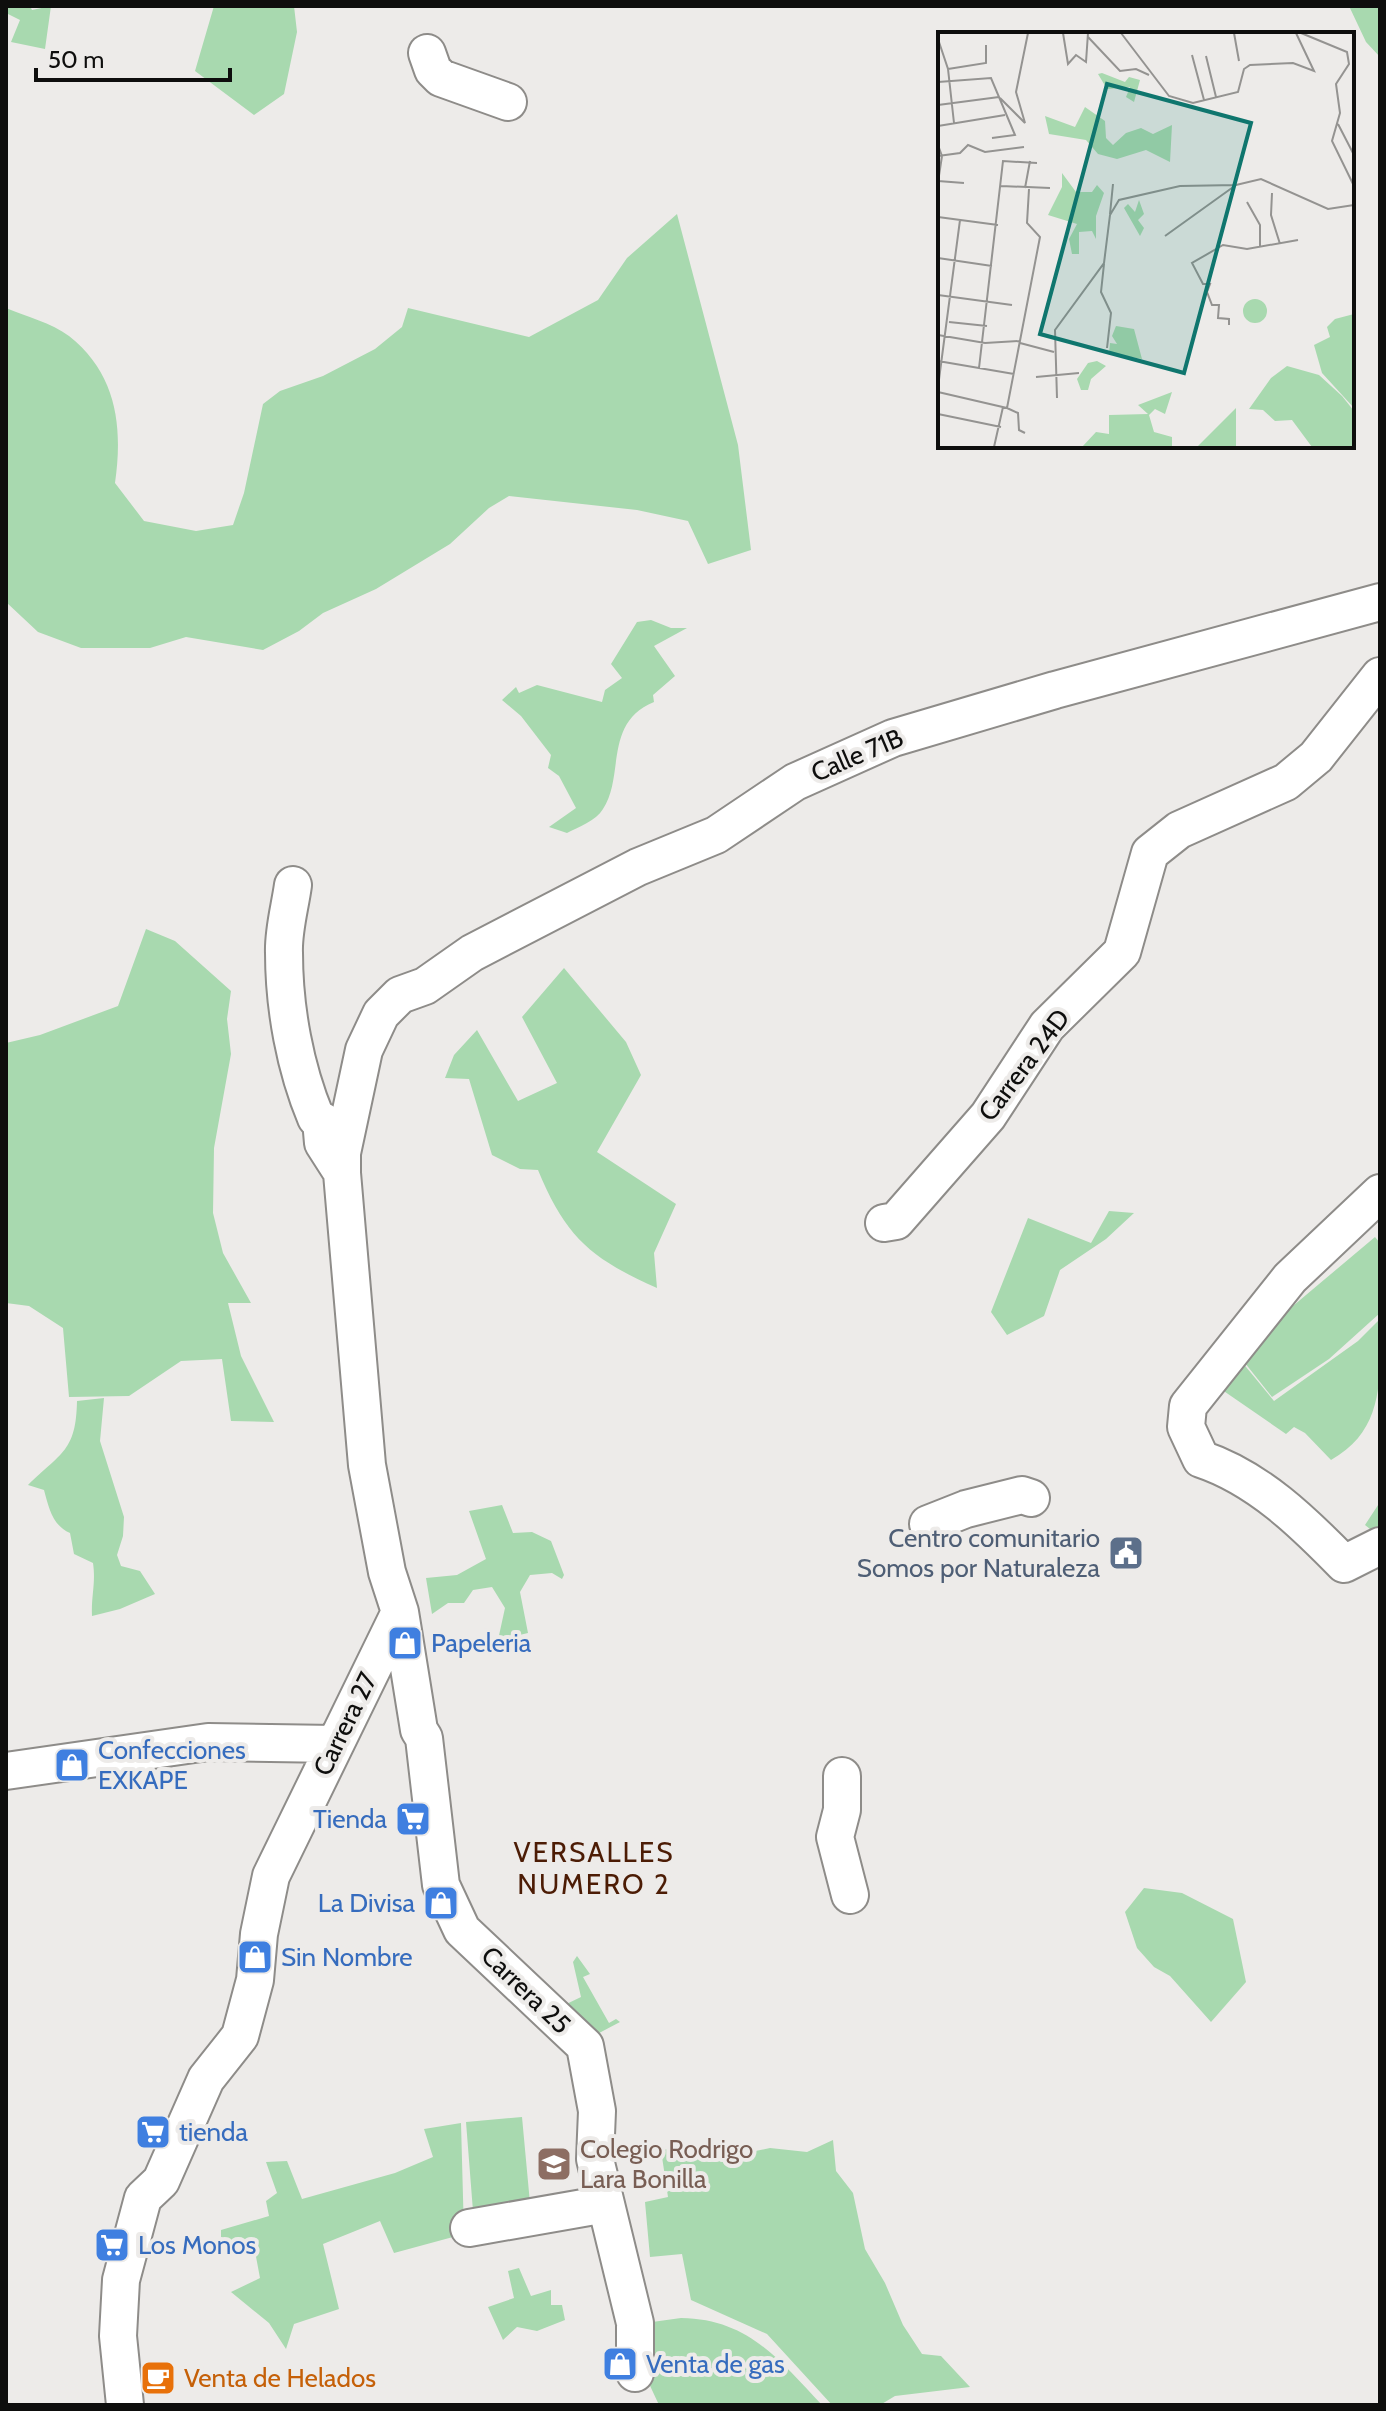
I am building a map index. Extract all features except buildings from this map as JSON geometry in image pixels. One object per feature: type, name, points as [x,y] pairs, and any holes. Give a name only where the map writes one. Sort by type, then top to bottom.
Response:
[{"type":"street","points":[[427,53],[433,70],[441,78],[508,102]]},
{"type":"street","name":"Calle 71B","points":[[342,1173],[342,1153],[360,1065],[381,1014],[400,995],[425,986],[506,935],[638,867],[716,835],[795,782],[893,738],[1380,602]]},
{"type":"street","name":"Carrera 24D","points":[[884,1223],[896,1221],[949,1163],[988,1116],[1047,1026],[1122,952],[1150,853],[1179,830],[1286,782],[1316,757],[1373,697]]},
{"type":"street","points":[[293,885],[283,951],[291,1029],[304,1092],[316,1118],[321,1120],[323,1143],[342,1173],[367,1465],[387,1572],[400,1612]]},
{"type":"street","points":[[1380,1193],[1290,1278],[1188,1406],[1186,1427],[1201,1459],[1232,1470],[1258,1488],[1306,1526],[1344,1564],[1380,1546]]},
{"type":"street","points":[[928,1524],[966,1509],[1022,1495],[1031,1498]]},
{"type":"street","name":"Carrera 27","points":[[125,2405],[118,2336],[121,2280],[143,2198],[161,2181],[206,2079],[240,2036],[255,1980],[259,1934],[271,1876],[400,1612]]},
{"type":"street","name":"Carrera 25","points":[[400,1612],[424,1738],[441,1885],[462,1930],[585,2046],[597,2111],[595,2159],[635,2323],[635,2373]]},
{"type":"street","points":[[6,1771],[208,1742],[335,1744]]},
{"type":"street","points":[[842,1776],[842,1810],[835,1837],[850,1895]]},
{"type":"street","points":[[469,2228],[606,2204]]},
{"type":"green space","points":[[6,6],[30,6],[32,10],[51,6],[45,49],[11,42],[20,20],[6,13]]},
{"type":"green space","points":[[214,6],[294,6],[297,32],[284,94],[254,115],[195,71]]},
{"type":"green space","points":[[1349,6],[1380,6],[1380,57],[1366,42]]},
{"type":"green space","points":[[677,214],[738,445],[751,550],[708,564],[688,521],[637,510],[509,496],[489,508],[450,544],[376,589],[323,613],[299,631],[263,650],[186,637],[150,648],[81,648],[38,632],[6,602],[6,308],[62,331],[98,367],[107,384],[117,422],[115,483],[144,521],[196,531],[233,525],[244,493],[263,404],[280,391],[323,376],[375,349],[402,327],[408,308],[529,337],[598,300],[627,258]]},
{"type":"green space","points":[[651,620],[671,628],[687,628],[654,646],[675,676],[653,695],[654,702],[638,711],[628,723],[621,736],[609,796],[600,813],[567,833],[549,827],[576,808],[559,776],[548,768],[551,755],[521,716],[502,700],[516,687],[519,693],[537,685],[602,702],[605,690],[622,678],[611,664],[637,622]]},
{"type":"green space","points":[[146,929],[175,941],[231,991],[227,1019],[231,1054],[214,1148],[213,1213],[223,1253],[251,1303],[228,1303],[241,1356],[274,1422],[231,1421],[222,1359],[181,1361],[129,1396],[69,1397],[63,1328],[29,1306],[6,1303],[6,1043],[40,1035],[118,1006]]},
{"type":"green space","points":[[564,968],[626,1042],[641,1075],[597,1152],[676,1204],[654,1253],[657,1288],[615,1267],[584,1244],[559,1213],[538,1170],[520,1169],[492,1155],[469,1079],[445,1078],[454,1055],[477,1030],[518,1101],[557,1083],[522,1017]]},
{"type":"green space","points":[[1109,1211],[1134,1213],[1106,1239],[1060,1270],[1044,1316],[1007,1335],[991,1312],[1028,1218],[1091,1243]]},
{"type":"green space","points":[[1375,1237],[1380,1243],[1380,1313],[1329,1359],[1272,1397],[1237,1353]]},
{"type":"green space","points":[[1380,1319],[1379,1381],[1371,1417],[1349,1447],[1331,1460],[1305,1433],[1294,1427],[1286,1434],[1215,1385],[1237,1356],[1274,1401],[1358,1341]]},
{"type":"green space","points":[[104,1398],[100,1441],[124,1517],[123,1536],[117,1555],[121,1566],[140,1571],[155,1594],[120,1609],[92,1616],[93,1563],[74,1554],[70,1533],[55,1521],[44,1490],[28,1485],[70,1441],[77,1401]]},
{"type":"green space","points":[[1380,1502],[1380,1537],[1365,1525]]},
{"type":"green space","points":[[502,1505],[513,1533],[532,1532],[551,1541],[564,1575],[562,1579],[552,1573],[530,1575],[520,1592],[528,1633],[498,1640],[505,1608],[492,1587],[473,1590],[464,1603],[448,1603],[432,1614],[426,1578],[457,1575],[486,1559],[469,1511]]},
{"type":"green space","points":[[1144,1888],[1182,1893],[1233,1919],[1246,1982],[1211,2022],[1170,1976],[1154,1967],[1137,1948],[1125,1912]]},
{"type":"green space","points":[[577,1956],[590,1974],[583,1977],[609,2023],[616,2019],[620,2022],[584,2041],[556,2009],[581,1997],[573,1962]]},
{"type":"green space","points":[[522,2117],[531,2214],[474,2224],[466,2122]]},
{"type":"green space","points":[[461,2123],[464,2234],[394,2253],[380,2221],[323,2244],[339,2309],[294,2324],[286,2349],[269,2323],[231,2292],[260,2278],[254,2246],[221,2250],[221,2230],[269,2216],[266,2201],[277,2193],[266,2162],[287,2161],[302,2199],[395,2173],[433,2157],[424,2129]]},
{"type":"green space","points":[[833,2140],[836,2171],[853,2193],[865,2249],[885,2283],[903,2325],[922,2354],[941,2356],[970,2387],[895,2396],[880,2405],[832,2405],[767,2334],[691,2300],[682,2254],[650,2257],[645,2202],[668,2197],[661,2150],[682,2147],[741,2154],[770,2148],[807,2152]]},
{"type":"green space","points":[[519,2268],[531,2296],[551,2290],[551,2305],[562,2305],[565,2320],[537,2331],[517,2327],[503,2340],[488,2307],[514,2298],[508,2271]]},
{"type":"green space","points":[[681,2318],[705,2320],[744,2334],[776,2358],[822,2405],[659,2405],[645,2375],[645,2323]]},
{"type":"place","name":"Centro comunitario Somos por Naturaleza","points":[[1126,1553]]},
{"type":"place","name":"Papeleria","points":[[405,1643]]},
{"type":"place","name":"Confecciones EXKAPE","points":[[72,1765]]},
{"type":"place","name":"Tienda","points":[[413,1819]]},
{"type":"place","name":"La Divisa","points":[[441,1903]]},
{"type":"place","name":"Sin Nombre","points":[[255,1957]]},
{"type":"place","name":"tienda","points":[[153,2132]]},
{"type":"place","name":"Colegio Rodrigo Lara Bonilla","points":[[554,2164]]},
{"type":"place","name":"Los Monos","points":[[112,2245]]},
{"type":"place","name":"Venta de gas","points":[[620,2364]]},
{"type":"place","name":"Venta de Helados","points":[[158,2378]]},
{"type":"district","name":"VERSALLES NUMERO 2","points":[[594,1868]]}]
